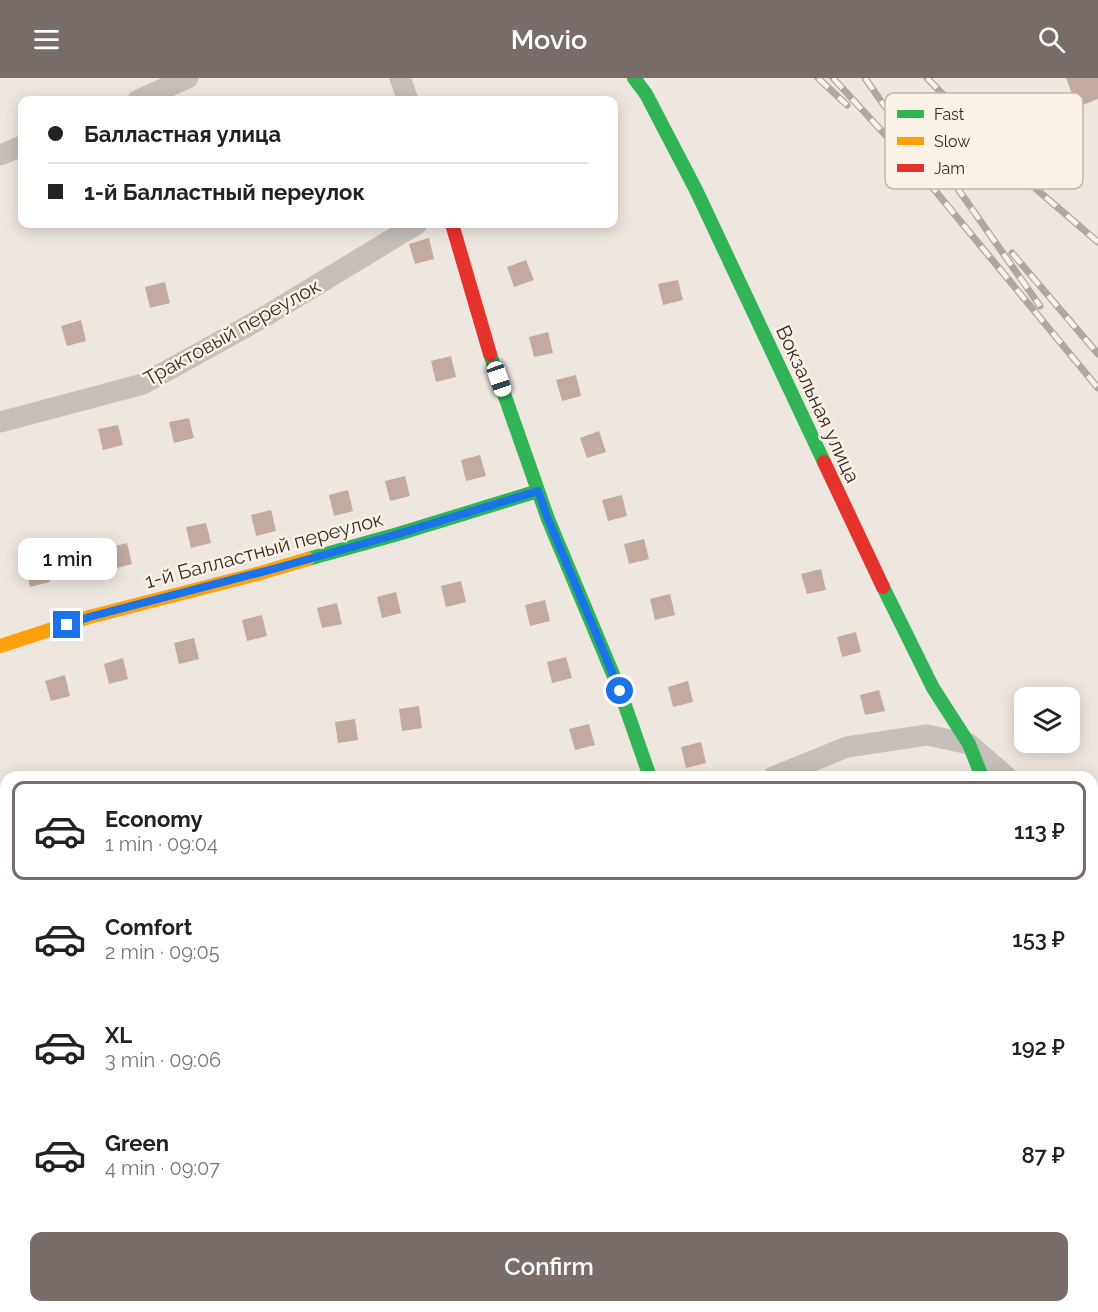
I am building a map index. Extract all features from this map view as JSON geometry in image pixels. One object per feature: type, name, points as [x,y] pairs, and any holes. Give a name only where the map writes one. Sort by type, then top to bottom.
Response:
[{"type":"street","points":[[147,96],[188,78]]},
{"type":"street","points":[[400,78],[407,96]]},
{"type":"street","name":"Вокзальная улица","points":[[634,78],[646,94],[696,190],[893,609],[933,688],[969,744],[980,771]]},
{"type":"street","points":[[0,155],[18,148]]},
{"type":"street","name":"Трактовый переулок","points":[[0,422],[143,384],[264,317],[410,228]]},
{"type":"street","points":[[453,228],[491,357],[548,519],[620,691],[648,771]]},
{"type":"street","name":"1-й Балластный переулок","points":[[0,646],[89,617],[268,571],[538,491]]},
{"type":"street","points":[[787,771],[847,747],[927,735],[969,744],[1000,771]]},
{"type":"building","points":[[1066,78],[1098,78],[1098,99],[1083,105],[1083,93],[1072,93]]},
{"type":"building","points":[[429,238],[434,259],[415,264],[409,244]]},
{"type":"building","points":[[526,260],[534,280],[514,287],[507,267]]},
{"type":"building","points":[[678,280],[683,300],[663,305],[658,284]]},
{"type":"building","points":[[165,282],[170,303],[150,308],[145,287]]},
{"type":"building","points":[[81,320],[86,341],[67,346],[61,326]]},
{"type":"building","points":[[548,332],[553,353],[534,357],[529,337]]},
{"type":"building","points":[[451,356],[456,377],[436,382],[431,361]]},
{"type":"building","points":[[576,375],[581,396],[562,401],[556,380]]},
{"type":"building","points":[[189,418],[194,438],[174,443],[169,422]]},
{"type":"building","points":[[118,425],[123,445],[103,450],[98,429]]},
{"type":"building","points":[[599,431],[606,452],[587,458],[580,438]]},
{"type":"building","points":[[480,455],[486,476],[466,481],[461,460]]},
{"type":"building","points":[[405,476],[410,496],[390,501],[385,481]]},
{"type":"building","points":[[348,490],[353,511],[334,516],[329,495]]},
{"type":"building","points":[[622,495],[627,516],[608,521],[602,500]]},
{"type":"building","points":[[271,510],[276,531],[256,536],[251,515]]},
{"type":"building","points":[[206,523],[211,543],[191,548],[186,527]]},
{"type":"building","points":[[644,539],[649,559],[629,564],[624,544]]},
{"type":"building","points":[[127,543],[132,564],[113,569],[108,548]]},
{"type":"building","points":[[45,562],[50,582],[30,587],[25,567]]},
{"type":"building","points":[[821,569],[826,590],[807,594],[801,574]]},
{"type":"building","points":[[461,581],[466,602],[446,607],[441,586]]},
{"type":"building","points":[[396,592],[401,613],[382,618],[377,597]]},
{"type":"building","points":[[670,594],[675,615],[655,620],[650,599]]},
{"type":"building","points":[[545,600],[550,621],[530,626],[525,605]]},
{"type":"building","points":[[337,603],[342,624],[322,628],[317,608]]},
{"type":"building","points":[[262,615],[267,636],[247,641],[242,620]]},
{"type":"building","points":[[856,632],[861,652],[842,657],[837,637]]},
{"type":"building","points":[[194,638],[199,659],[179,664],[174,643]]},
{"type":"building","points":[[566,657],[572,678],[552,683],[547,662]]},
{"type":"building","points":[[123,658],[128,679],[109,684],[104,664]]},
{"type":"building","points":[[65,675],[70,696],[51,701],[45,681]]},
{"type":"building","points":[[688,681],[693,702],[673,707],[668,687]]},
{"type":"building","points":[[879,690],[885,711],[865,715],[860,695]]},
{"type":"building","points":[[419,706],[422,728],[402,731],[399,709]]},
{"type":"building","points":[[355,719],[358,740],[338,743],[335,722]]},
{"type":"building","points":[[589,724],[595,745],[575,750],[569,729]]},
{"type":"building","points":[[701,742],[706,763],[686,768],[681,747]]},
{"type":"railway","points":[[818,78],[847,105]]},
{"type":"railway","points":[[833,78],[885,135]]},
{"type":"railway","points":[[865,78],[885,106]]},
{"type":"railway","points":[[927,78],[942,93]]},
{"type":"railway","points":[[934,189],[1098,388]]},
{"type":"railway","points":[[958,189],[1040,306]]},
{"type":"railway","points":[[1036,189],[1098,242]]},
{"type":"railway","points":[[1012,253],[1098,354]]},
{"type":"traffic: fast","points":[[634,78],[646,94],[696,190],[824,462]]},
{"type":"traffic: fast","points":[[490,354],[548,519],[620,691],[648,771]]},
{"type":"traffic: fast","points":[[308,559],[538,491]]},
{"type":"traffic: fast","points":[[883,587],[933,688],[969,744],[980,771]]},
{"type":"traffic: slow","points":[[0,646],[89,617],[308,559]]},
{"type":"traffic: jam","points":[[453,228],[490,354]]},
{"type":"traffic: jam","points":[[824,462],[883,587]]},
{"type":"route","points":[[67,625],[89,617],[398,534],[538,491],[620,691]]}]
